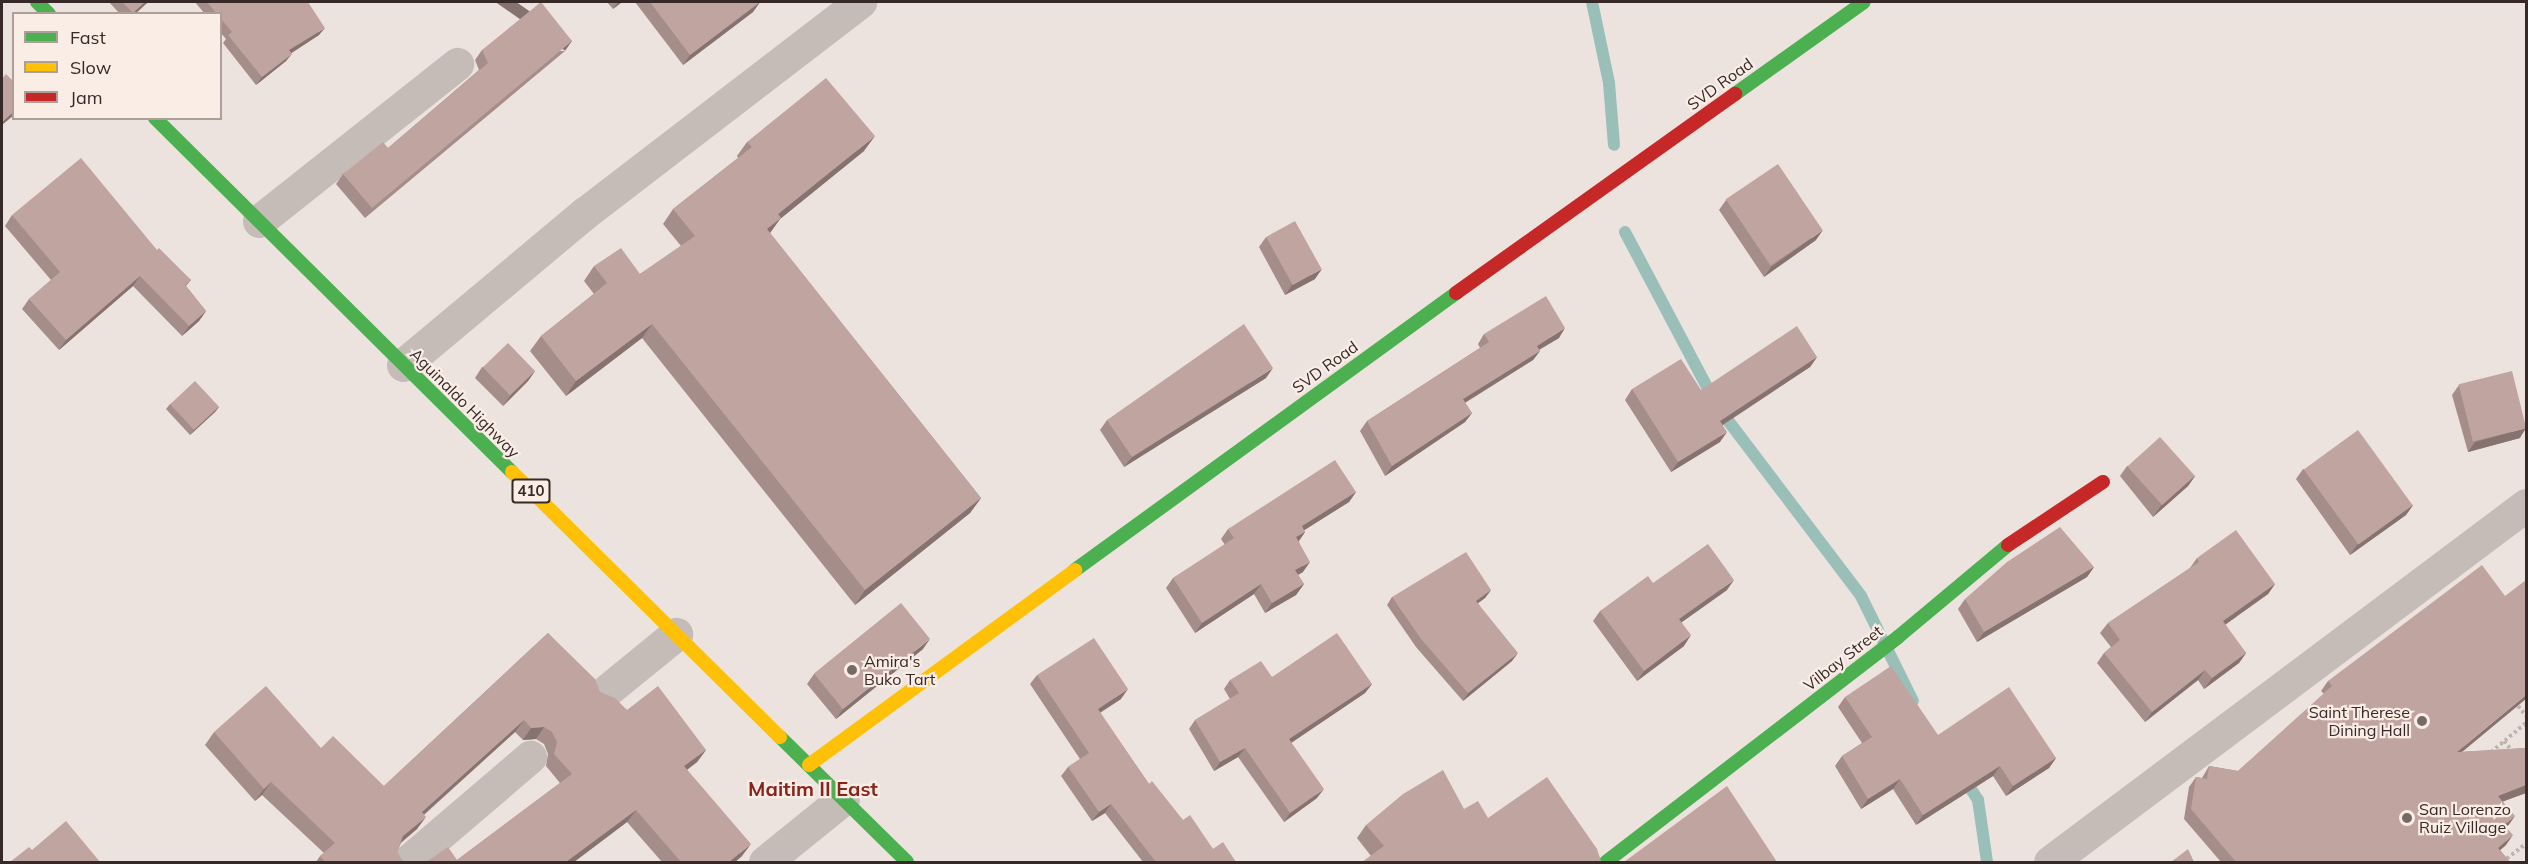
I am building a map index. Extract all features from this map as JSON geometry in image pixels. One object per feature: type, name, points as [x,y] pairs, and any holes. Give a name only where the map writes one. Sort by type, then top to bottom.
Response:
[{"type":"main road","name":"SVD Road","points":[[809,765],[1349,370],[1864,2]]},
{"type":"main road","name":"Aguinaldo Highway","points":[[157,120],[907,862]]},
{"type":"main road","name":"Vilbay Street","points":[[1606,862],[1898,637],[1989,556],[2103,482]]},
{"type":"street","points":[[403,364],[585,213],[860,2]]},
{"type":"street","points":[[259,221],[457,64]]},
{"type":"street","points":[[2051,862],[2526,505]]},
{"type":"street","points":[[605,692],[675,634]]},
{"type":"street","points":[[407,862],[530,757]]},
{"type":"street","points":[[765,862],[843,799]]},
{"type":"path","points":[[2518,706],[2526,716]]},
{"type":"path","points":[[2482,759],[2526,723]]},
{"type":"path","points":[[2505,741],[2516,755]]},
{"type":"path","points":[[2502,862],[2526,844]]},
{"type":"building","points":[[122,2],[145,2],[134,12]]},
{"type":"building","points":[[207,2],[308,2],[325,28],[289,50],[292,54],[262,77],[228,35],[232,32],[222,20],[222,12],[215,12]]},
{"type":"building","points":[[541,2],[572,41],[372,208],[343,174],[383,142],[388,148],[488,63],[482,50]]},
{"type":"building","points":[[650,2],[760,2],[690,55]]},
{"type":"building","points":[[6,74],[12,80],[12,113],[2,122],[2,79]]},
{"type":"building","points":[[826,78],[875,136],[778,214],[781,218],[767,229],[981,498],[865,590],[652,324],[576,381],[541,336],[607,283],[594,266],[621,248],[640,274],[695,236],[673,209],[752,147],[747,142]]},
{"type":"building","points":[[81,158],[157,250],[159,248],[191,280],[185,285],[206,311],[189,326],[140,276],[66,340],[29,299],[60,272],[12,215]]},
{"type":"building","points":[[1778,164],[1823,230],[1771,266],[1726,199]]},
{"type":"building","points":[[1295,221],[1322,269],[1293,285],[1266,237]]},
{"type":"building","points":[[1546,296],[1565,328],[1537,346],[1540,351],[1463,399],[1472,413],[1392,466],[1367,421],[1489,342],[1484,334]]},
{"type":"building","points":[[1244,324],[1273,368],[1132,457],[1107,420]]},
{"type":"building","points":[[1797,326],[1817,357],[1720,421],[1727,432],[1678,462],[1632,389],[1681,359],[1701,390]]},
{"type":"building","points":[[508,343],[535,371],[510,395],[483,367]]},
{"type":"building","points":[[2512,371],[2526,428],[2473,442],[2459,384]]},
{"type":"building","points":[[195,381],[219,407],[194,430],[170,404]]},
{"type":"building","points":[[2358,430],[2413,505],[2358,545],[2304,469]]},
{"type":"building","points":[[2160,437],[2195,476],[2162,505],[2127,466]]},
{"type":"building","points":[[1335,460],[1356,492],[1302,526],[1305,532],[1296,537],[1310,562],[1295,570],[1304,584],[1272,603],[1261,584],[1202,623],[1173,578],[1234,538],[1228,529]]},
{"type":"building","points":[[2060,527],[2094,567],[1984,632],[1965,599],[2007,562]]},
{"type":"building","points":[[2236,530],[2275,584],[2223,621],[2246,653],[2212,678],[2205,670],[2152,712],[2104,653],[2120,640],[2108,623],[2199,562],[2197,558]]},
{"type":"building","points":[[1708,544],[1734,580],[1679,619],[1691,635],[1644,671],[1600,611],[1648,576],[1653,583]]},
{"type":"building","points":[[1466,552],[1491,590],[1476,601],[1518,653],[1468,693],[1421,639],[1392,597]]},
{"type":"building","points":[[2482,565],[2505,596],[2526,580],[2526,695],[2457,752],[2526,748],[2526,785],[2498,796],[2515,816],[2504,825],[2513,835],[2498,848],[2510,862],[2236,862],[2191,809],[2196,777],[2207,779],[2209,766],[2238,771],[2332,686],[2328,681]]},
{"type":"building","points":[[901,603],[930,639],[843,709],[814,673]]},
{"type":"building","points":[[548,633],[595,679],[600,692],[615,698],[627,710],[658,686],[706,750],[684,766],[751,844],[729,862],[681,862],[636,810],[566,862],[426,862],[448,847],[457,860],[572,774],[554,754],[557,742],[552,732],[544,727],[531,728],[524,720],[422,812],[426,817],[403,836],[397,852],[403,862],[325,862],[320,856],[335,843],[271,782],[264,789],[214,732],[266,686],[321,748],[333,736],[384,786]]},
{"type":"building","points":[[1337,633],[1372,684],[1289,739],[1324,789],[1290,813],[1245,748],[1220,762],[1195,720],[1239,693],[1230,680],[1261,661],[1272,677]]},
{"type":"building","points":[[1094,638],[1128,689],[1098,709],[1149,784],[1152,781],[1183,820],[1190,815],[1213,849],[1223,842],[1236,862],[1156,862],[1111,804],[1099,812],[1068,767],[1089,753],[1037,675]]},
{"type":"building","points":[[1891,666],[1938,735],[2009,687],[2056,758],[2013,786],[2000,766],[1923,815],[1900,779],[1868,799],[1842,756],[1872,737],[1845,697]]},
{"type":"building","points":[[1443,770],[1464,809],[1478,801],[1488,818],[1547,777],[1597,849],[1601,861],[1605,862],[1362,862],[1384,846],[1366,825],[1403,794]]},
{"type":"building","points":[[1727,786],[1777,862],[1624,862]]},
{"type":"building","points":[[66,821],[100,862],[10,862],[29,847],[32,850]]},
{"type":"building","points":[[2188,849],[2194,862],[2171,862]]},
{"type":"waterway","points":[[1592,2],[1609,83],[1614,145]]},
{"type":"waterway","points":[[1625,232],[1717,406],[1861,596],[1913,701]]},
{"type":"waterway","points":[[1962,776],[1978,800],[1987,862]]},
{"type":"traffic: fast","points":[[37,2],[47,12]]},
{"type":"traffic: fast","points":[[1735,94],[1864,2]]},
{"type":"traffic: fast","points":[[157,120],[512,472]]},
{"type":"traffic: fast","points":[[1075,570],[1456,293]]},
{"type":"traffic: fast","points":[[1606,862],[1898,637],[2008,545]]},
{"type":"traffic: fast","points":[[780,737],[907,862]]},
{"type":"traffic: slow","points":[[512,472],[780,737]]},
{"type":"traffic: slow","points":[[809,765],[1075,570]]},
{"type":"traffic: jam","points":[[1456,293],[1735,94]]},
{"type":"traffic: jam","points":[[2008,545],[2103,482]]},
{"type":"place","name":"Amira's Buko Tart","points":[[852,670]]},
{"type":"place","name":"Saint Therese Dining Hall","points":[[2422,721]]},
{"type":"place","name":"San Lorenzo Ruiz Village","points":[[2407,818]]},
{"type":"district","name":"Maitim II East","points":[[813,788]]}]
